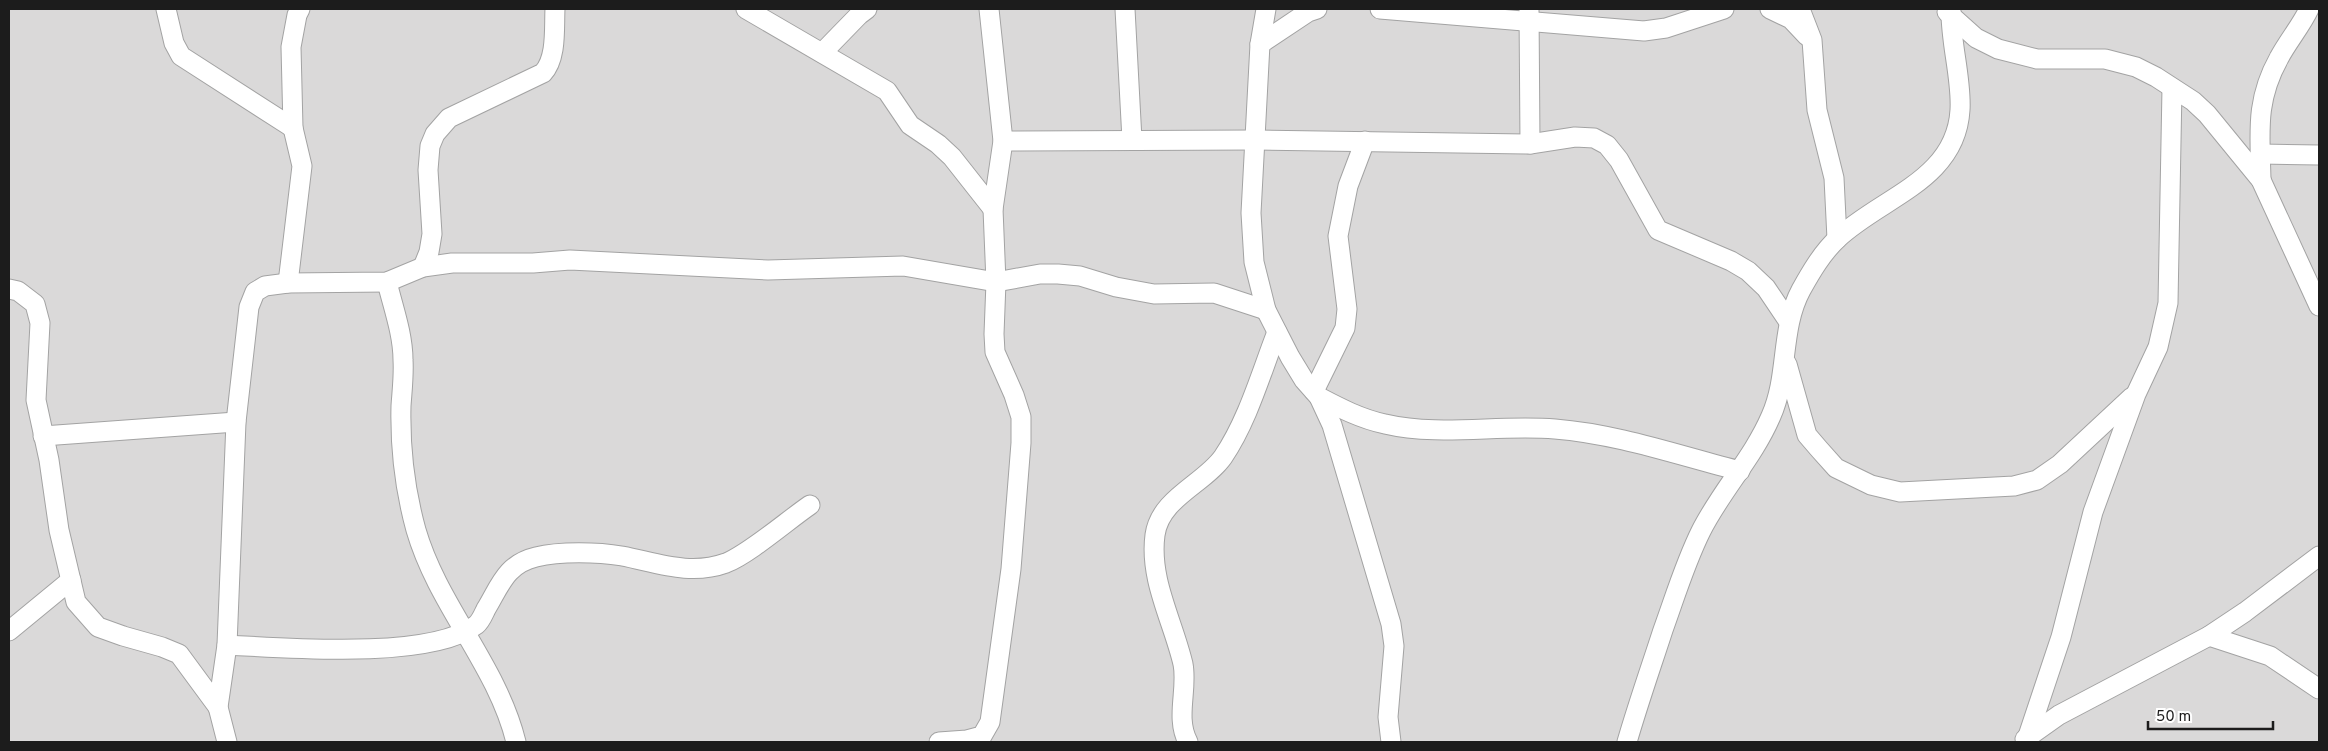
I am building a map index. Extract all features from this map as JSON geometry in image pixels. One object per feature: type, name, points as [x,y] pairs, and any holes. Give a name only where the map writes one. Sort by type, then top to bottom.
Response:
[{"type":"street","points":[[166,9],[174,43],[181,56],[293,128]]},
{"type":"street","points":[[288,283],[302,166],[293,128],[291,47],[296,15],[300,9]]},
{"type":"street","points":[[423,268],[429,252],[432,234],[428,170],[430,146],[435,134],[449,118],[543,72],[548,67],[552,54],[555,9]]},
{"type":"street","points":[[746,9],[887,91],[910,125],[952,156],[993,210]]},
{"type":"street","points":[[822,53],[858,15],[867,9]]},
{"type":"street","points":[[939,742],[981,739],[990,722],[1010,578],[1022,444],[1021,417],[1014,395],[995,352],[996,282],[993,210],[1002,141],[989,9]]},
{"type":"street","points":[[1125,9],[1132,140]]},
{"type":"street","points":[[1266,9],[1260,44],[1251,213],[1254,262],[1266,310],[1290,358],[1316,394],[1332,425],[1391,624],[1394,646],[1388,717],[1391,742]]},
{"type":"street","points":[[1260,44],[1308,12],[1317,9]]},
{"type":"street","points":[[1380,9],[1529,16],[1644,31],[1666,28],[1724,9]]},
{"type":"street","points":[[1770,9],[1791,19],[1812,40]]},
{"type":"street","points":[[1800,9],[1812,40],[1817,110],[1834,178],[1837,239]]},
{"type":"street","points":[[2261,180],[2262,99],[2269,76],[2309,9]]},
{"type":"street","points":[[1948,11],[1976,38],[1998,49],[2038,59],[2105,59],[2136,67],[2194,101],[2207,114],[2261,180],[2319,306]]},
{"type":"street","points":[[1627,742],[1684,571],[1702,530],[1740,471],[1771,417],[1781,388],[1789,322],[1797,298],[1811,271],[1837,239],[1873,211],[1930,173],[1946,156],[1956,131],[1960,109],[1948,11]]},
{"type":"street","points":[[1529,16],[1530,144]]},
{"type":"street","points":[[2025,739],[2061,637],[2093,512],[2136,394],[2158,347],[2168,303],[2172,88]]},
{"type":"street","points":[[1002,141],[1256,140],[1530,144],[1575,137],[1594,138],[1607,144],[1619,160],[1658,230],[1731,261],[1748,271],[1766,288],[1789,322]]},
{"type":"street","points":[[1316,394],[1345,328],[1348,309],[1338,236],[1348,186],[1365,141]]},
{"type":"street","points":[[2260,154],[2319,155]]},
{"type":"street","points":[[218,707],[227,645],[236,422],[249,307],[255,292],[265,286],[288,283],[387,282],[423,268],[464,262],[532,264],[570,260],[768,270],[882,265],[903,266],[996,282],[1040,274],[1080,276],[1116,287],[1154,294],[1214,293],[1266,310]]},
{"type":"street","points":[[387,282],[404,359],[402,434],[409,499],[426,562],[464,634],[497,690],[507,712],[516,742]]},
{"type":"street","points":[[9,289],[18,290],[35,304],[40,323],[36,400],[42,436],[49,460],[59,530],[76,602],[98,627],[179,654],[218,707],[227,742]]},
{"type":"street","points":[[1188,742],[1182,710],[1184,667],[1159,588],[1155,555],[1155,534],[1161,518],[1172,503],[1222,458],[1234,438],[1277,332]]},
{"type":"street","points":[[1784,356],[1807,435],[1836,468],[1871,485],[1900,492],[2014,486],[2037,480],[2060,464],[2136,394]]},
{"type":"street","points":[[1316,394],[1358,417],[1385,425],[1418,429],[1522,427],[1589,433],[1740,471]]},
{"type":"street","points":[[42,436],[236,422]]},
{"type":"street","points":[[227,645],[378,649],[439,640],[464,634],[479,623],[499,583],[518,564],[527,560],[536,557],[579,553],[621,556],[696,570],[727,563],[810,505]]},
{"type":"street","points":[[2025,739],[2059,715],[2209,636],[2245,612],[2319,556]]},
{"type":"street","points":[[9,631],[71,580]]},
{"type":"street","points":[[2209,636],[2270,656],[2319,689]]},
{"type":"shaded area","points":[[9,9],[2319,9],[2319,742],[9,742]]}]
